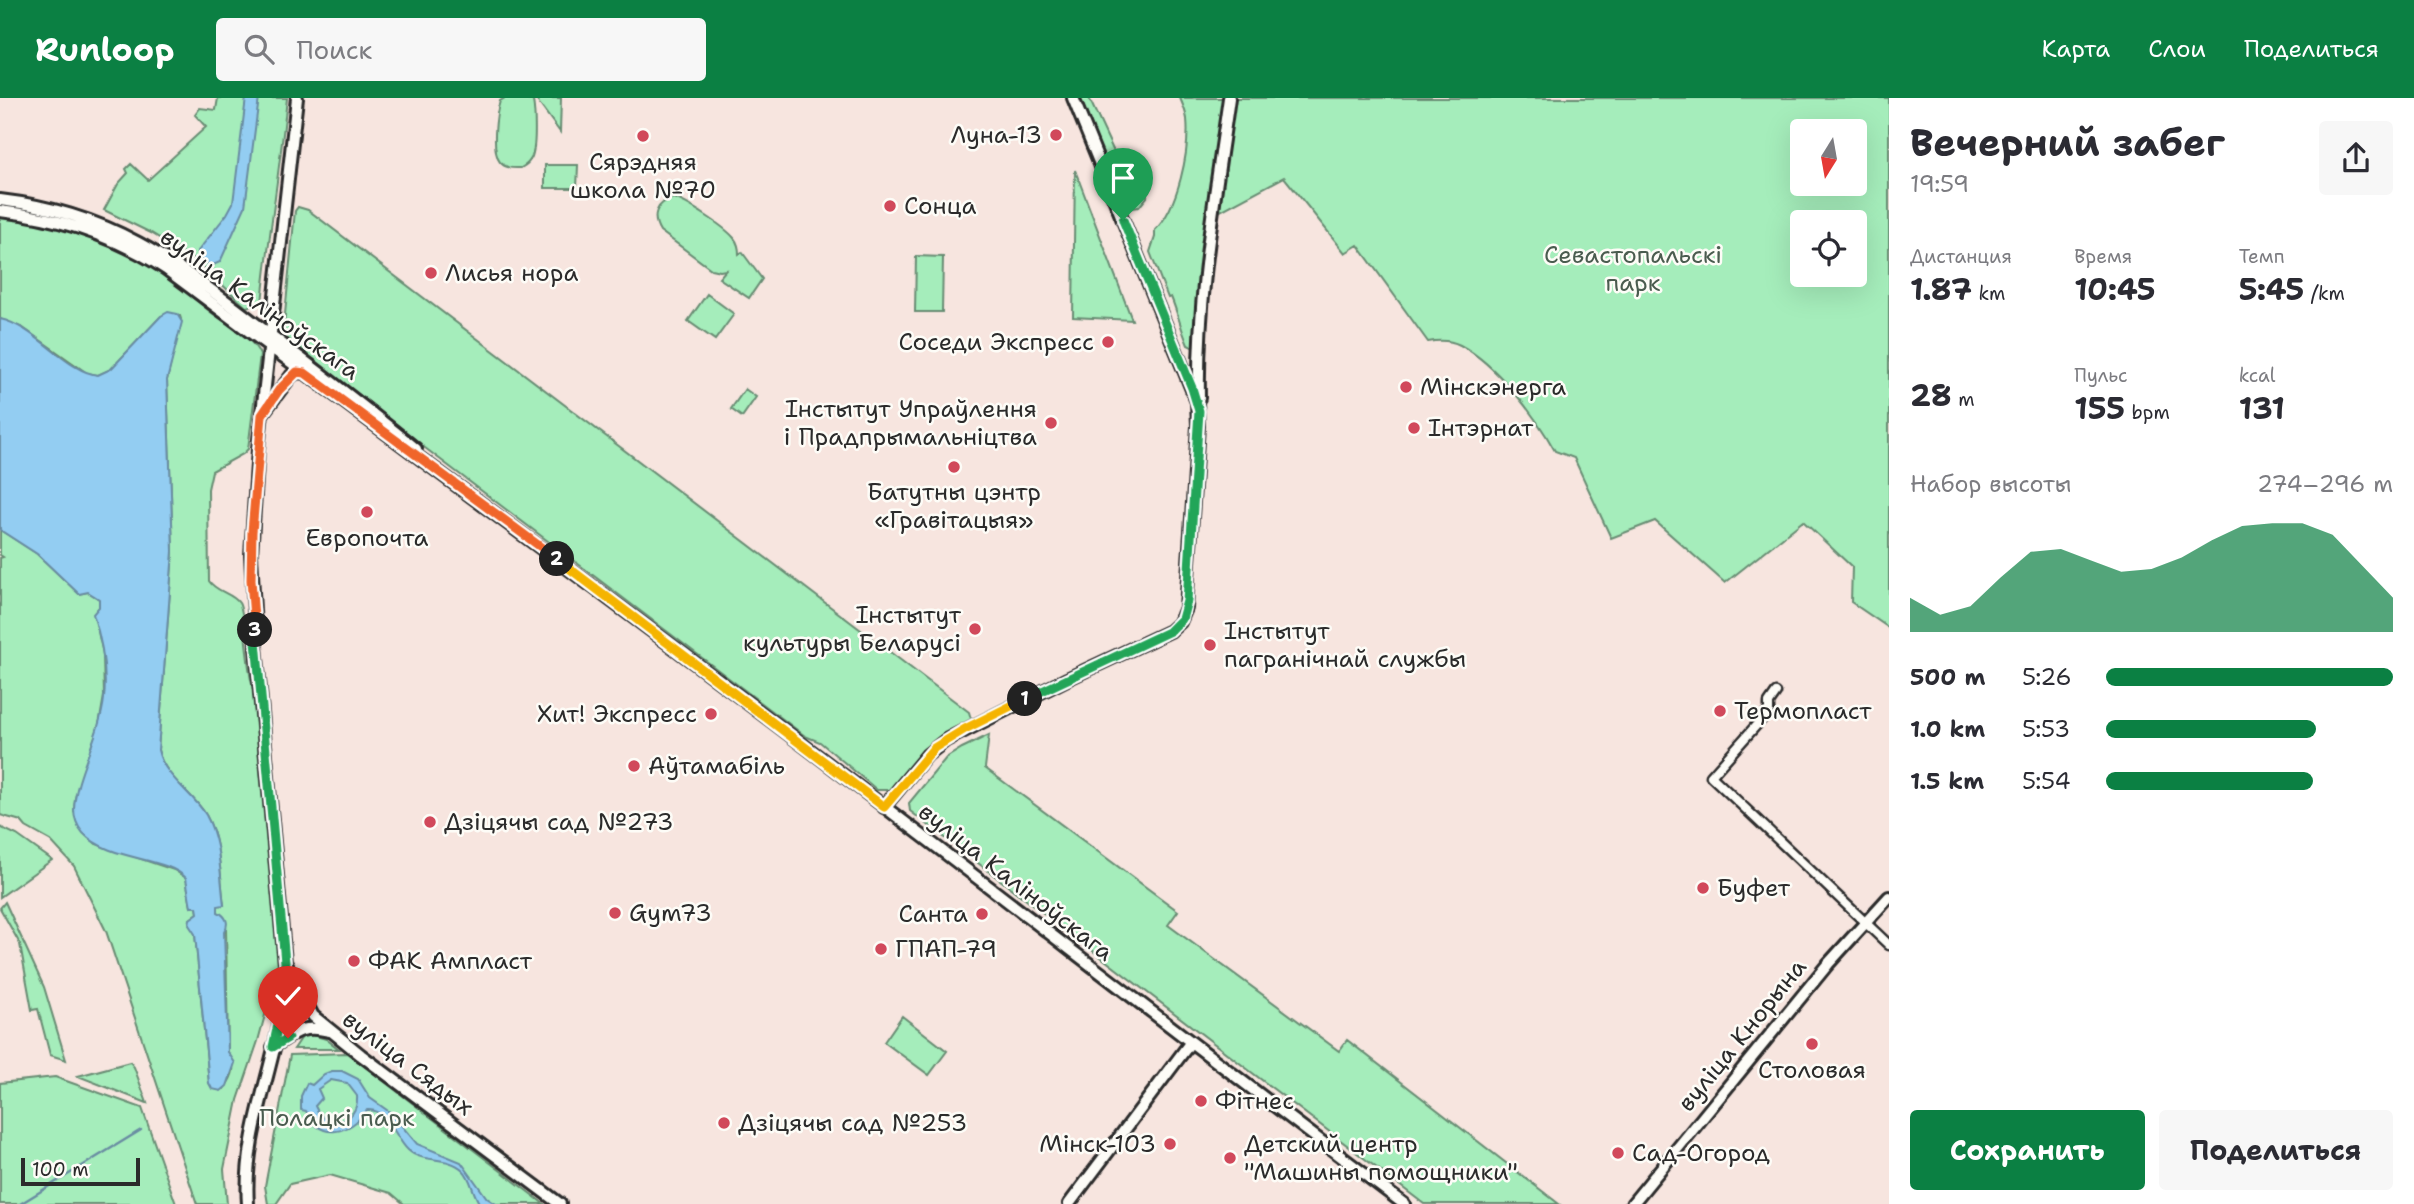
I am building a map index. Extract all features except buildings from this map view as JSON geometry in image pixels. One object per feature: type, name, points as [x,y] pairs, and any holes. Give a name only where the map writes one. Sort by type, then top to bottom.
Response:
[{"type":"main road","name":"вуліца Сядых","points":[[297,98],[253,496],[251,580],[285,962],[313,1016],[560,1204]]},
{"type":"main road","points":[[1073,98],[1182,362],[1199,411]]},
{"type":"main road","points":[[884,807],[926,755],[946,740],[1164,634],[1178,625],[1183,616],[1188,596],[1206,256],[1228,98]]},
{"type":"main road","name":"вуліца Каліноўскага","points":[[0,200],[60,210],[112,229],[173,261],[363,404],[469,493]]},
{"type":"main road","name":"вуліца Каліноўскага","points":[[0,211],[86,228],[130,248],[166,269],[396,442],[469,493],[884,807],[1190,1044],[1404,1204]]},
{"type":"main road","points":[[1182,362],[1199,356]]},
{"type":"main road","points":[[262,415],[291,376],[299,372],[305,373]]},
{"type":"main road","name":"вуліца Кнорына","points":[[1632,1204],[1828,964],[1889,897]]},
{"type":"main road","points":[[248,1204],[252,1139],[285,993],[285,962]]},
{"type":"main road","points":[[273,1047],[304,1028],[331,1031]]},
{"type":"main road","points":[[1069,1204],[1190,1044]]},
{"type":"street","points":[[1776,694],[1769,703],[1769,711],[1711,776],[1889,946]]},
{"type":"green space","points":[[218,98],[287,98],[262,303],[246,307],[198,262],[151,233],[104,210],[131,164],[148,180],[206,127],[195,115],[200,108],[216,110]]},
{"type":"green space","points":[[505,98],[525,98],[533,101],[534,149],[529,161],[521,168],[505,166],[497,157],[496,123],[500,101]]},
{"type":"green space","points":[[535,98],[561,98],[560,132]]},
{"type":"green space","points":[[1080,98],[1089,98],[1126,178],[1141,183],[1146,188],[1147,197],[1139,207],[1132,208],[1123,204]]},
{"type":"green space","points":[[1180,98],[1224,98],[1201,245],[1194,348],[1188,345],[1171,297],[1168,298],[1150,252],[1155,230],[1170,208],[1181,178],[1187,119]]},
{"type":"green space","name":"Севастопальскі парк","points":[[1233,98],[1889,98],[1889,628],[1851,602],[1852,567],[1803,521],[1725,583],[1655,521],[1611,538],[1574,458],[1555,451],[1514,392],[1474,354],[1452,342],[1428,342],[1358,245],[1345,253],[1284,177],[1215,214]]},
{"type":"green space","points":[[545,165],[578,165],[577,188],[545,188]]},
{"type":"green space","points":[[1075,170],[1132,320],[1073,317]]},
{"type":"green space","points":[[673,198],[705,215],[734,238],[739,254],[742,252],[762,279],[749,298],[719,278],[726,270],[711,269],[660,231],[656,220],[657,211],[663,203]]},
{"type":"green space","points":[[298,207],[308,210],[969,712],[971,719],[929,744],[890,790],[877,790],[820,742],[805,736],[400,429],[283,335],[295,211]]},
{"type":"green space","points":[[0,215],[82,233],[140,258],[245,336],[260,355],[248,449],[212,471],[208,489],[209,581],[239,603],[243,617],[252,684],[278,967],[258,1041],[238,1100],[224,1169],[227,1204],[197,1204],[106,931],[74,866],[51,841],[26,827],[21,821],[0,815],[0,558],[3,557],[0,555],[0,530],[37,554],[79,594],[88,592],[99,599],[99,607],[94,614],[103,654],[104,696],[99,725],[75,798],[74,811],[79,827],[96,844],[174,870],[186,878],[191,907],[197,906],[198,913],[190,919],[195,934],[209,1083],[213,1089],[224,1089],[232,1075],[233,1066],[228,1052],[226,929],[217,905],[224,905],[215,836],[206,815],[172,777],[158,750],[173,551],[167,380],[181,319],[180,316],[161,316],[111,369],[98,375],[87,373],[23,328],[0,319]]},
{"type":"green space","points":[[916,256],[943,257],[942,312],[915,312]]},
{"type":"green space","points":[[707,294],[734,314],[715,340],[688,321]]},
{"type":"green space","points":[[745,389],[756,397],[742,417],[731,409]]},
{"type":"green space","points":[[989,735],[985,768],[1178,911],[1168,925],[1339,1051],[1347,1040],[1559,1204],[1424,1204],[910,811],[909,803],[946,758]]},
{"type":"green space","points":[[0,827],[17,835],[52,860],[0,897]]},
{"type":"green space","points":[[5,902],[44,987],[66,1060],[50,1055],[38,1009],[32,1010],[20,944],[0,908]]},
{"type":"green space","points":[[902,1016],[947,1051],[929,1075],[884,1042]]},
{"type":"green space","points":[[309,1034],[326,1039],[339,1049],[294,1049],[302,1037]]},
{"type":"green space","name":"Полацкі парк","points":[[347,1053],[544,1204],[404,1204],[391,1193],[330,1175],[290,1184],[276,1204],[268,1204],[265,1186],[290,1055]]},
{"type":"green space","points":[[130,1062],[147,1103],[78,1076]]},
{"type":"green space","points":[[55,1077],[142,1108],[176,1204],[0,1204],[0,1083]]},
{"type":"water","points":[[246,98],[259,98],[245,207],[220,262],[211,266],[199,259],[198,251],[233,203]]},
{"type":"water","points":[[168,312],[177,314],[182,322],[167,380],[173,551],[158,750],[172,777],[206,815],[215,836],[224,905],[218,906],[218,912],[227,923],[224,932],[228,1052],[235,1063],[227,1086],[221,1091],[212,1089],[209,1083],[195,934],[189,925],[190,919],[198,913],[197,907],[191,907],[186,878],[165,866],[107,849],[83,833],[75,819],[75,796],[98,727],[104,699],[103,656],[93,614],[99,607],[99,599],[88,592],[79,594],[37,554],[0,530],[0,319],[26,330],[75,366],[98,375],[111,369],[161,316]]},
{"type":"water","points":[[342,1071],[358,1079],[370,1098],[391,1113],[417,1144],[461,1162],[487,1198],[496,1204],[480,1204],[466,1174],[457,1165],[421,1157],[408,1150],[386,1119],[374,1111],[367,1110],[344,1129],[327,1131],[319,1128],[306,1111],[301,1110],[301,1096],[307,1083],[312,1085],[324,1074]],"holes":[[[331,1080],[347,1083],[357,1096],[353,1113],[341,1121],[326,1119],[315,1106],[322,1098],[318,1089]]]},
{"type":"waterway","points":[[20,1204],[141,1130]]},
{"type":"place","name":"Луна-13","points":[[1056,135]]},
{"type":"place","name":"Сярэдняя школа №70","points":[[643,136]]},
{"type":"place","name":"Сонца","points":[[890,206]]},
{"type":"place","name":"Лисья нора","points":[[431,273]]},
{"type":"place","name":"Соседи Экспресс","points":[[1108,342]]},
{"type":"place","name":"Мінскэнерга","points":[[1406,387]]},
{"type":"place","name":"Інстытут Упраўлення і Прадпрымальніцтва","points":[[1051,423]]},
{"type":"place","name":"Інтэрнат","points":[[1414,428]]},
{"type":"place","name":"Батутны цэнтр «Гравітацыя»","points":[[954,467]]},
{"type":"place","name":"Европочта","points":[[367,512]]},
{"type":"place","name":"Інстытут культуры Беларусі","points":[[975,629]]},
{"type":"place","name":"Інстытут пагранічнай службы","points":[[1210,645]]},
{"type":"place","name":"Термопласт","points":[[1720,711]]},
{"type":"place","name":"Хит! Экспресс","points":[[711,714]]},
{"type":"place","name":"Аўтамабіль","points":[[634,766]]},
{"type":"place","name":"Дзіцячы сад №273","points":[[430,822]]},
{"type":"place","name":"Буфет","points":[[1703,888]]},
{"type":"place","name":"Gym73","points":[[615,913]]},
{"type":"place","name":"Санта","points":[[982,914]]},
{"type":"place","name":"ГПАП-79","points":[[881,949]]},
{"type":"place","name":"ФАК Ампласт","points":[[354,961]]},
{"type":"place","name":"Столовая","points":[[1812,1044]]},
{"type":"place","name":"Фітнес","points":[[1201,1101]]},
{"type":"place","name":"Дзіцячы сад №253","points":[[724,1123]]},
{"type":"place","name":"Мінск-103","points":[[1170,1144]]},
{"type":"place","name":"Сад-Огород","points":[[1618,1153]]},
{"type":"place","name":"Детский центр \"Машины помощники\"","points":[[1230,1158]]},
{"type":"route","points":[[288,1038],[273,1047],[285,993],[285,962],[256,647],[251,555],[253,496],[262,415],[291,376],[299,372],[305,373],[469,493],[884,807],[926,755],[946,740],[1170,631],[1178,625],[1183,616],[1188,592],[1199,411],[1123,220]]}]
